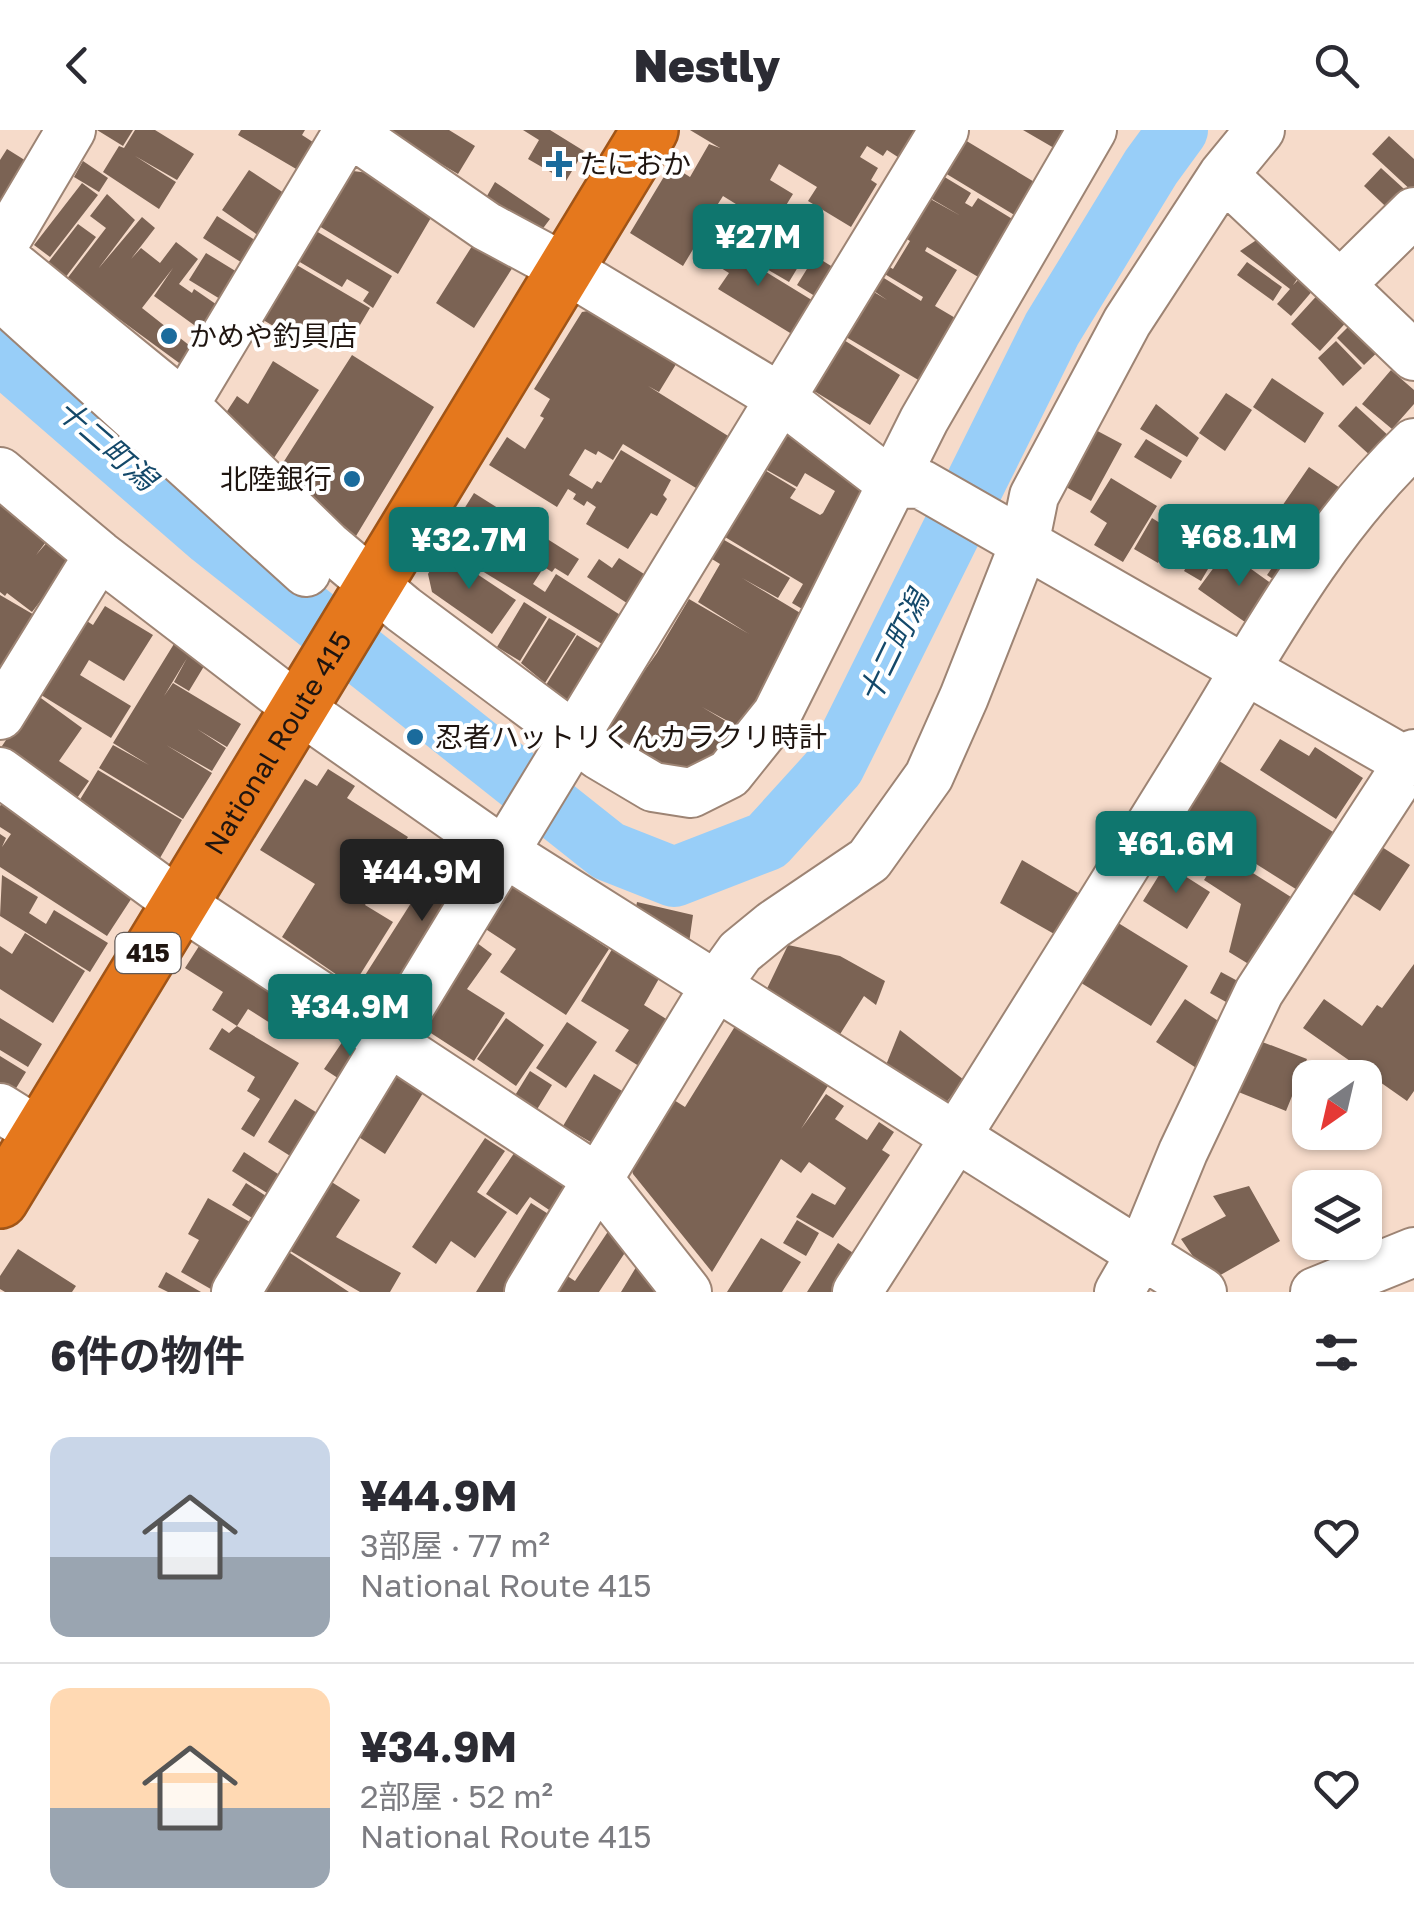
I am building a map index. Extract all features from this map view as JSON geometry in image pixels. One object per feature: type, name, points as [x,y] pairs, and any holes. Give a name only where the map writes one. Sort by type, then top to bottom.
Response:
[{"type":"highway","name":"National Route 415","points":[[0,1200],[20,1121],[178,903],[650,130]]},
{"type":"street","points":[[71,130],[0,252],[184,405],[327,544],[367,599],[414,618],[567,754],[654,787],[691,793],[729,774],[778,714],[906,484],[924,420],[1092,130]]},
{"type":"street","points":[[184,405],[348,130],[486,226],[782,399],[906,484],[1014,539],[1410,758],[1259,992],[1130,1273]]},
{"type":"street","points":[[236,1292],[944,130]]},
{"type":"street","points":[[528,1292],[714,987],[740,952],[869,860],[928,776],[964,697],[1014,539],[1034,496],[1126,322],[1223,175],[1260,130]]},
{"type":"street","points":[[1223,175],[1414,356]]},
{"type":"street","points":[[1340,285],[1414,212]]},
{"type":"street","points":[[12,306],[306,572]]},
{"type":"street","points":[[857,1292],[1298,582],[1372,483],[1414,443]]},
{"type":"street","points":[[0,472],[99,555],[297,707],[504,852],[956,1138],[1130,1273],[1202,1292]]},
{"type":"street","points":[[0,715],[99,555]]},
{"type":"street","points":[[0,772],[178,903],[598,1179],[688,1292]]},
{"type":"street","points":[[1315,1292],[1414,1252]]},
{"type":"building","points":[[97,130],[133,130],[123,146]]},
{"type":"building","points":[[135,130],[155,130],[194,154],[177,180],[135,156],[176,182],[159,209],[103,172],[119,146],[124,148]]},
{"type":"building","points":[[241,130],[305,130],[302,135],[319,146],[303,173],[238,135]]},
{"type":"building","points":[[384,130],[449,130],[475,146],[458,174]]},
{"type":"building","points":[[523,130],[550,130],[584,151],[566,181],[528,159],[539,140]]},
{"type":"building","points":[[690,130],[924,130],[904,161],[887,150],[883,156],[867,146],[860,157],[878,168],[871,180],[877,184],[851,227],[808,201],[817,187],[779,164],[770,180],[793,194],[772,228],[804,247],[789,282],[765,268],[770,260],[763,256],[759,263],[742,253],[765,222],[723,196],[711,215],[745,237],[736,251],[704,231],[683,266],[630,233],[671,165],[690,177],[709,144],[720,148]]},
{"type":"building","points":[[1023,130],[1065,130],[1054,148]]},
{"type":"building","points":[[1389,136],[1414,159],[1414,193],[1372,154]]},
{"type":"building","points":[[960,137],[1036,183],[1016,216],[940,170]]},
{"type":"building","points":[[7,149],[31,164],[0,214],[0,160]]},
{"type":"building","points":[[83,161],[108,178],[99,192],[74,177]]},
{"type":"building","points":[[1381,168],[1414,198],[1398,218],[1364,186]]},
{"type":"building","points":[[249,170],[290,197],[262,238],[222,210]]},
{"type":"building","points":[[345,170],[369,173],[432,216],[398,274],[314,223]]},
{"type":"building","points":[[938,173],[971,193],[965,203],[972,207],[978,198],[1014,220],[980,278],[927,247],[925,251],[957,270],[935,306],[957,319],[920,381],[841,334],[869,289],[887,300],[871,289],[879,275],[921,301],[923,297],[883,273],[888,266],[893,269],[910,241],[901,235],[925,196],[961,216],[925,195]]},
{"type":"building","points":[[495,182],[550,219],[541,231],[480,208]]},
{"type":"building","points":[[82,183],[98,195],[50,257],[34,245]]},
{"type":"building","points":[[107,194],[135,220],[98,269],[142,217],[155,228],[131,259],[141,248],[160,263],[176,242],[198,259],[179,284],[192,293],[194,289],[223,309],[205,333],[154,296],[173,268],[142,308],[199,353],[186,368],[66,280],[106,228],[90,216]]},
{"type":"building","points":[[217,216],[261,244],[247,266],[203,238]]},
{"type":"building","points":[[78,224],[96,237],[65,278],[47,264]]},
{"type":"building","points":[[311,228],[392,276],[373,308],[363,301],[369,292],[347,279],[342,287],[293,258]]},
{"type":"building","points":[[1264,235],[1306,267],[1293,285],[1300,278],[1314,289],[1291,316],[1277,304],[1290,289],[1240,251]]},
{"type":"building","points":[[707,236],[815,302],[795,336],[718,289],[729,273],[697,253]]},
{"type":"building","points":[[474,243],[513,267],[474,328],[436,303]]},
{"type":"building","points":[[206,253],[242,275],[225,302],[189,280]]},
{"type":"building","points":[[815,256],[836,269],[818,298],[797,285]]},
{"type":"building","points":[[1247,262],[1282,287],[1273,301],[1237,275]]},
{"type":"building","points":[[295,264],[370,308],[347,347],[308,325],[298,341],[260,318]]},
{"type":"building","points":[[1322,290],[1351,317],[1320,351],[1291,324]]},
{"type":"building","points":[[594,310],[678,361],[659,392],[648,386],[733,439],[701,491],[623,444],[613,460],[585,449],[569,475],[592,489],[597,481],[601,483],[621,450],[671,480],[663,495],[667,499],[657,516],[651,513],[628,549],[586,524],[596,507],[573,499],[576,494],[568,489],[557,507],[489,465],[507,437],[525,449],[544,418],[540,416],[550,399],[534,389],[582,312]]},
{"type":"building","points":[[1357,318],[1384,346],[1364,365],[1337,338]]},
{"type":"building","points":[[839,337],[900,375],[870,425],[814,391]]},
{"type":"building","points":[[1336,341],[1362,368],[1343,386],[1318,358]]},
{"type":"building","points":[[352,355],[434,407],[356,536],[337,537],[272,480]]},
{"type":"building","points":[[273,361],[319,390],[268,467],[220,422],[237,396],[248,404]]},
{"type":"building","points":[[1391,370],[1414,390],[1414,404],[1392,429],[1362,404]]},
{"type":"building","points":[[1272,378],[1324,413],[1305,443],[1253,407]]},
{"type":"building","points":[[1226,393],[1252,410],[1225,451],[1199,433]]},
{"type":"building","points":[[1156,404],[1199,438],[1187,457],[1140,429]]},
{"type":"building","points":[[1356,406],[1391,438],[1373,458],[1338,426]]},
{"type":"building","points":[[1090,427],[1122,444],[1091,501],[1059,483]]},
{"type":"building","points":[[791,430],[863,487],[838,537],[841,539],[809,613],[792,603],[803,584],[720,534],[763,469],[796,489],[790,498],[820,515],[823,513],[835,491],[805,473],[797,487],[760,466]]},
{"type":"building","points":[[1146,439],[1182,461],[1171,479],[1134,457]]},
{"type":"building","points":[[1309,467],[1346,492],[1283,586],[1267,575],[1291,540],[1269,525]]},
{"type":"building","points":[[1111,478],[1157,506],[1123,562],[1094,545],[1107,523],[1090,512]]},
{"type":"building","points":[[474,493],[579,559],[568,576],[544,567],[533,584],[545,592],[556,574],[625,618],[607,647],[441,546]],"holes":[[[523,534],[539,544],[529,559],[513,549]]]},
{"type":"building","points":[[0,495],[52,534],[36,555],[50,539],[74,557],[32,612],[0,592]]},
{"type":"building","points":[[1186,515],[1204,523],[1182,568],[1164,559]]},
{"type":"building","points":[[1152,518],[1176,533],[1158,563],[1134,549]]},
{"type":"building","points":[[1207,530],[1225,540],[1201,581],[1184,571]]},
{"type":"building","points":[[719,537],[790,578],[778,598],[742,578],[807,617],[744,730],[702,707],[744,732],[703,765],[676,773],[603,729],[657,653],[689,599],[749,634],[698,602],[720,564],[707,556]]},
{"type":"building","points":[[441,550],[516,600],[492,634],[432,592],[428,574]]},
{"type":"building","points":[[1226,551],[1279,589],[1252,627],[1198,589]]},
{"type":"building","points":[[619,558],[655,581],[636,609],[587,577],[599,559],[612,568]]},
{"type":"building","points":[[0,595],[36,616],[0,676]]},
{"type":"building","points":[[524,602],[547,617],[520,661],[497,647]]},
{"type":"building","points":[[105,606],[153,635],[124,681],[89,660],[80,675],[131,706],[111,738],[33,690],[79,616],[93,625]]},
{"type":"building","points":[[549,618],[576,634],[545,683],[521,663]]},
{"type":"building","points":[[577,635],[606,653],[573,707],[546,685]]},
{"type":"building","points":[[177,639],[209,658],[189,691],[174,682],[187,658],[164,696],[173,683],[241,724],[227,747],[197,729],[226,748],[212,771],[166,745],[212,773],[183,819],[99,768],[113,745],[149,765],[113,743]]},
{"type":"building","points":[[34,693],[82,728],[59,761],[89,781],[70,808],[0,759],[0,749],[6,740],[3,738]]},
{"type":"building","points":[[1280,739],[1309,756],[1315,747],[1363,778],[1336,819],[1260,770]]},
{"type":"building","points":[[1216,759],[1346,840],[1310,898],[1180,816]]},
{"type":"building","points":[[328,769],[355,786],[347,798],[408,837],[365,905],[393,922],[353,986],[282,937],[315,884],[260,850],[305,779],[317,786]]},
{"type":"building","points":[[98,770],[182,820],[153,870],[73,811]]},
{"type":"building","points":[[7,795],[137,890],[107,936],[0,867],[0,834],[6,838],[2,847],[11,834],[0,827],[0,806]]},
{"type":"building","points":[[1371,840],[1410,865],[1380,911],[1341,886]]},
{"type":"building","points":[[448,845],[483,866],[397,1003],[362,980]]},
{"type":"building","points":[[1221,853],[1302,904],[1260,971],[1229,952],[1241,904],[1204,880]]},
{"type":"building","points":[[1022,860],[1085,897],[1056,935],[1000,903]]},
{"type":"building","points":[[1166,864],[1210,892],[1187,929],[1143,901]]},
{"type":"building","points":[[2,875],[38,897],[29,913],[46,924],[54,910],[108,943],[90,972],[0,916]]},
{"type":"building","points":[[509,883],[609,949],[566,1015],[500,972],[516,949],[481,926]]},
{"type":"building","points":[[637,902],[693,915],[689,943],[632,928]]},
{"type":"building","points":[[1115,921],[1188,966],[1151,1026],[1078,981]]},
{"type":"building","points":[[208,932],[295,1001],[278,1028],[248,1009],[237,1026],[212,1010],[223,992],[185,968]]},
{"type":"building","points":[[25,933],[85,971],[53,1023],[0,989],[0,946],[12,954]]},
{"type":"building","points":[[473,940],[492,954],[467,989],[505,1013],[474,1061],[420,1026]]},
{"type":"building","points":[[788,945],[840,956],[885,981],[876,1005],[864,996],[832,1047],[762,999]]},
{"type":"building","points":[[614,946],[661,975],[644,1005],[679,1027],[650,1073],[615,1051],[629,1030],[581,1001]]},
{"type":"building","points":[[1414,964],[1414,1091],[1407,1101],[1382,1083],[1382,1060],[1349,1060],[1303,1028],[1324,999],[1362,1026],[1377,1005],[1382,1008]]},
{"type":"building","points":[[1221,972],[1247,986],[1235,1007],[1210,993]]},
{"type":"building","points":[[1185,999],[1229,1028],[1201,1071],[1156,1042]]},
{"type":"building","points":[[742,1015],[836,1073],[801,1129],[826,1094],[844,1106],[835,1119],[867,1140],[879,1122],[894,1132],[882,1150],[890,1155],[833,1238],[796,1217],[812,1193],[835,1205],[846,1188],[809,1162],[801,1173],[781,1159],[712,1272],[633,1174],[630,1164],[666,1095],[685,1107]]},
{"type":"building","points":[[0,1018],[42,1044],[28,1067],[0,1050]]},
{"type":"building","points":[[506,1018],[544,1045],[516,1086],[477,1059]]},
{"type":"building","points":[[567,1022],[597,1042],[566,1088],[536,1068]]},
{"type":"building","points":[[237,1026],[299,1063],[254,1137],[241,1129],[260,1099],[247,1091],[255,1077],[209,1049],[222,1028],[229,1033]]},
{"type":"building","points":[[900,1030],[964,1080],[945,1104],[886,1065]]},
{"type":"building","points":[[349,1032],[375,1049],[350,1086],[324,1069]]},
{"type":"building","points":[[1252,1038],[1307,1059],[1292,1060],[1292,1096],[1286,1111],[1231,1089]]},
{"type":"building","points":[[0,1056],[26,1072],[10,1098],[0,1092]]},
{"type":"building","points":[[395,1064],[428,1085],[385,1154],[351,1132]]},
{"type":"building","points":[[530,1071],[552,1085],[536,1111],[514,1097]]},
{"type":"building","points":[[594,1074],[637,1100],[606,1151],[563,1126]]},
{"type":"building","points":[[295,1099],[330,1121],[303,1164],[268,1142]]},
{"type":"building","points":[[485,1138],[505,1151],[477,1192],[507,1212],[475,1258],[451,1241],[436,1264],[412,1247]]},
{"type":"building","points":[[517,1149],[582,1194],[564,1220],[530,1197],[517,1215],[486,1194]]},
{"type":"building","points":[[244,1152],[289,1181],[278,1200],[232,1171]]},
{"type":"building","points":[[330,1181],[360,1200],[336,1237],[401,1273],[390,1292],[360,1292],[287,1249]]},
{"type":"building","points":[[246,1183],[277,1203],[263,1225],[232,1205]]},
{"type":"building","points":[[1249,1186],[1280,1241],[1210,1281],[1181,1239],[1226,1216],[1213,1196]]},
{"type":"building","points":[[208,1198],[264,1230],[216,1292],[181,1272],[199,1240],[188,1234]]},
{"type":"building","points":[[531,1203],[561,1222],[517,1292],[476,1292]]},
{"type":"building","points":[[797,1220],[819,1233],[806,1256],[783,1243]]},
{"type":"building","points":[[615,1221],[632,1242],[599,1292],[544,1292],[558,1270],[575,1281]]},
{"type":"building","points":[[761,1238],[801,1262],[782,1292],[727,1292]]},
{"type":"building","points":[[838,1243],[864,1260],[842,1292],[807,1292]]},
{"type":"building","points":[[281,1247],[349,1292],[251,1292]]},
{"type":"building","points":[[18,1249],[76,1286],[72,1292],[0,1289],[0,1276]]},
{"type":"building","points":[[641,1259],[667,1292],[621,1292]]},
{"type":"building","points":[[166,1272],[201,1292],[168,1292],[158,1287]]},
{"type":"waterway","name":"十二町潟","points":[[0,353],[211,536],[608,851],[674,877],[767,841],[835,766],[1052,329],[1151,167],[1178,130]]},
{"type":"place","name":"たにおか","points":[[559,164]]},
{"type":"place","name":"かめや釣具店","points":[[169,336]]},
{"type":"place","name":"北陸銀行","points":[[352,479]]},
{"type":"place","name":"忍者ハットリくんカラクリ時計","points":[[415,737]]}]
